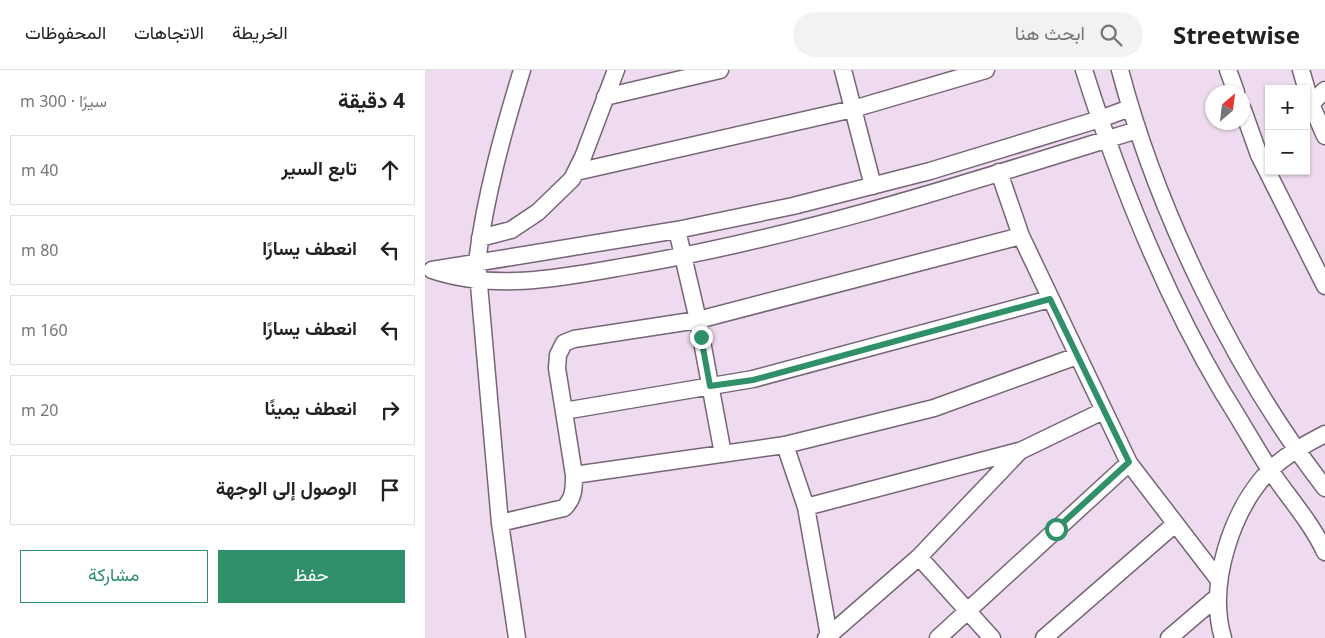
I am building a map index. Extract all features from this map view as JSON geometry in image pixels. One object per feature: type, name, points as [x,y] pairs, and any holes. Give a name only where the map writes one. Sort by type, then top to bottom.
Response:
[{"type":"street","points":[[517,638],[500,522],[477,262],[480,238],[505,125],[522,70]]},
{"type":"street","points":[[480,238],[511,230],[538,212],[563,189],[576,172],[616,70]]},
{"type":"street","points":[[605,97],[720,70]]},
{"type":"street","points":[[843,70],[873,186]]},
{"type":"street","points":[[576,172],[853,109],[986,70]]},
{"type":"street","points":[[1084,70],[1099,119],[1143,231],[1183,316],[1222,390],[1271,470],[1319,538],[1325,552]]},
{"type":"street","points":[[1120,70],[1137,130],[1173,221],[1210,302],[1251,378],[1295,450],[1325,488]]},
{"type":"street","points":[[1228,70],[1233,85]]},
{"type":"street","points":[[1301,70],[1311,104],[1325,136]]},
{"type":"street","points":[[1311,104],[1325,90]]},
{"type":"street","points":[[428,270],[677,230],[848,193],[1099,119],[1130,108]]},
{"type":"street","points":[[428,270],[454,278],[478,281],[551,278],[684,257],[855,214],[1137,130]]},
{"type":"street","points":[[1250,130],[1259,155],[1325,286]]},
{"type":"street","points":[[999,172],[1021,236],[1129,462],[1219,579]]},
{"type":"street","points":[[848,193],[855,214]]},
{"type":"street","points":[[677,230],[698,320],[723,454]]},
{"type":"street","points":[[500,522],[564,508],[570,501],[574,490],[575,475],[557,368],[558,355],[564,343],[574,339],[698,320],[1021,236]]},
{"type":"street","points":[[564,411],[753,380],[1050,299]]},
{"type":"street","points":[[575,475],[785,445],[934,408],[1077,356]]},
{"type":"street","points":[[805,507],[1019,451],[1103,411]]},
{"type":"street","points":[[1223,638],[1217,597],[1219,579],[1230,536],[1249,500],[1271,470],[1295,450],[1325,434]]},
{"type":"street","points":[[785,445],[805,507],[828,637]]},
{"type":"street","points":[[828,637],[919,557],[1019,451]]},
{"type":"street","points":[[938,638],[1129,462]]},
{"type":"street","points":[[1044,638],[1175,524]]},
{"type":"street","points":[[919,557],[992,638]]},
{"type":"street","points":[[1169,638],[1217,597]]},
{"type":"route","points":[[701,337],[710,386],[753,380],[1050,299],[1129,462],[1056,529]]}]
